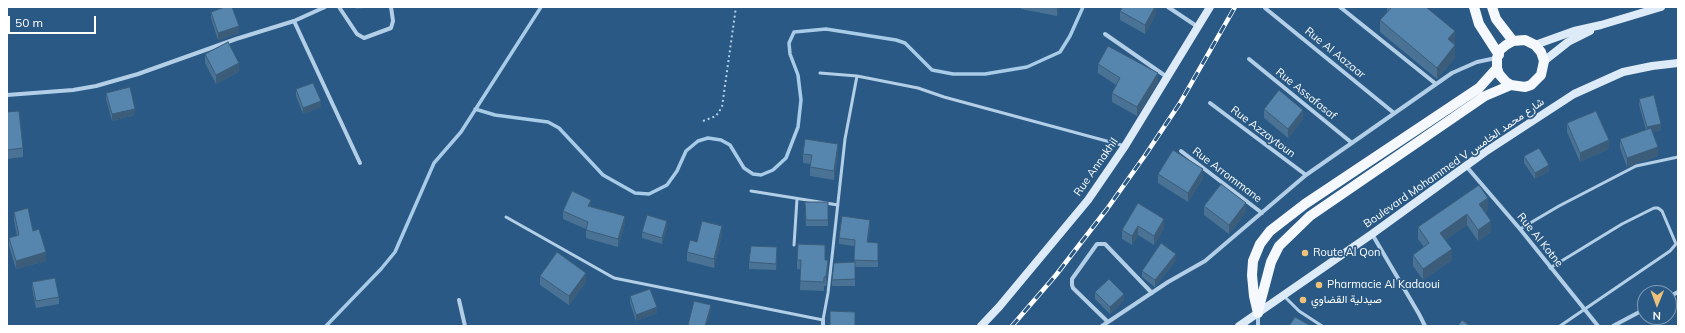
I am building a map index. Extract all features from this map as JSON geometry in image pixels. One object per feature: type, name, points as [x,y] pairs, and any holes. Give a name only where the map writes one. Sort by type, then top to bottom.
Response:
[{"type":"main road","points":[[1258,313],[1254,296],[1252,275],[1253,261],[1260,244],[1270,231],[1305,204],[1478,88],[1498,60],[1506,44],[1513,41],[1525,40],[1535,45],[1541,52],[1544,61],[1541,75],[1531,85],[1525,87],[1511,85],[1502,78],[1498,60],[1480,24],[1474,7]]},
{"type":"main road","points":[[1492,7],[1496,19],[1513,41]]},
{"type":"main road","points":[[1258,313],[1271,262],[1279,246],[1310,216],[1485,96],[1511,85]]},
{"type":"street","points":[[7,96],[96,86],[138,74],[236,39],[294,21],[324,7]]},
{"type":"street","points":[[339,7],[357,34],[364,38],[391,28],[393,21],[391,7]]},
{"type":"street","points":[[1168,7],[1198,27]]},
{"type":"street","name":"Rue Annakhil","points":[[981,326],[999,307],[1088,200],[1125,146],[1210,7]]},
{"type":"street","points":[[1340,7],[1436,84]]},
{"type":"street","points":[[1535,45],[1574,31],[1601,25],[1661,7]]},
{"type":"street","name":"Rue Al Aazaar","points":[[1265,8],[1394,113]]},
{"type":"street","points":[[294,21],[360,163]]},
{"type":"street","points":[[1544,61],[1568,42],[1601,25]]},
{"type":"street","points":[[1105,34],[1167,78]]},
{"type":"street","name":"Rue Assafasaf","points":[[1249,60],[1352,143]]},
{"type":"street","points":[[1102,326],[1168,282],[1205,261],[1306,175],[1452,72],[1477,62],[1498,60]]},
{"type":"street","name":"Boulevard Mohammed V شارع محمد الخامس","points":[[1238,326],[1372,234],[1466,166],[1574,94],[1623,72],[1652,66],[1678,63]]},
{"type":"street","name":"Rue Azzaytoun","points":[[1210,103],[1306,175]]},
{"type":"street","name":"Rue Arrommane","points":[[1181,151],[1262,213]]},
{"type":"street","name":"Rue Al Kotne","points":[[1466,166],[1520,228],[1550,268],[1598,326]]},
{"type":"street","points":[[1372,234],[1425,326]]},
{"type":"street","points":[[1108,322],[1073,288],[1072,285],[1072,279],[1097,244],[1105,244],[1152,294]]},
{"type":"street","points":[[459,300],[465,326]]},
{"type":"street","points":[[1258,313],[1258,326]]},
{"type":"street","points":[[1613,326],[1637,313]]},
{"type":"street","points":[[823,326],[824,320]]},
{"type":"lane","points":[[820,73],[857,76],[918,88],[944,97],[1125,146]]},
{"type":"lane","points":[[506,217],[614,278],[824,320],[846,139],[857,76]]},
{"type":"lane","points":[[1520,228],[1636,166],[1678,157]]},
{"type":"lane","points":[[752,191],[838,205]]},
{"type":"lane","points":[[794,245],[798,199]]},
{"type":"lane","points":[[1550,268],[1622,224],[1654,208],[1658,208],[1662,211],[1677,244],[1675,248],[1584,308],[1560,326]]},
{"type":"lane","points":[[1283,295],[1292,305],[1322,326]]},
{"type":"path","points":[[704,121],[716,116],[722,107],[736,7]]},
{"type":"building","points":[[225,7],[232,7],[239,26],[218,33],[211,12]]},
{"type":"building","points":[[1123,7],[1155,7],[1145,25],[1120,11]]},
{"type":"building","points":[[1392,7],[1426,7],[1455,31],[1448,39],[1455,45],[1437,68],[1380,20]]},
{"type":"building","points":[[228,42],[239,63],[216,75],[205,54]]},
{"type":"building","points":[[1108,46],[1158,73],[1137,107],[1112,93],[1120,78],[1098,64]]},
{"type":"building","points":[[313,83],[321,101],[303,108],[296,89]]},
{"type":"building","points":[[130,87],[135,109],[112,114],[106,93]]},
{"type":"building","points":[[1279,90],[1303,110],[1288,129],[1264,109]]},
{"type":"building","points":[[1654,95],[1661,124],[1647,127],[1639,99]]},
{"type":"building","points":[[19,111],[23,148],[7,150],[7,112]]},
{"type":"building","points":[[1596,111],[1609,140],[1580,153],[1567,123]]},
{"type":"building","points":[[1651,128],[1658,147],[1627,158],[1620,139]]},
{"type":"building","points":[[805,139],[838,144],[834,171],[810,167],[812,155],[803,154]]},
{"type":"building","points":[[1539,148],[1549,165],[1535,173],[1524,156]]},
{"type":"building","points":[[1173,150],[1203,169],[1188,193],[1158,174]]},
{"type":"building","points":[[1221,184],[1246,203],[1229,225],[1204,206]]},
{"type":"building","points":[[1479,185],[1488,198],[1479,204],[1491,221],[1478,230],[1467,214],[1440,233],[1452,249],[1423,269],[1413,255],[1429,243],[1418,227]]},
{"type":"building","points":[[572,191],[591,200],[588,206],[625,216],[618,239],[586,230],[588,222],[563,211]]},
{"type":"building","points":[[805,202],[828,202],[828,220],[806,220]]},
{"type":"building","points":[[1138,203],[1164,219],[1154,236],[1138,226],[1132,236],[1122,230]]},
{"type":"building","points":[[28,208],[33,231],[39,229],[46,252],[16,261],[9,238],[19,235],[14,212]]},
{"type":"building","points":[[647,215],[667,221],[662,238],[642,232]]},
{"type":"building","points":[[842,216],[870,220],[867,242],[878,243],[878,261],[854,260],[855,240],[839,238]]},
{"type":"building","points":[[702,221],[722,226],[714,259],[687,252],[690,240],[697,242]]},
{"type":"building","points":[[1161,243],[1176,254],[1155,280],[1142,271]]},
{"type":"building","points":[[798,244],[825,245],[825,260],[828,260],[824,282],[800,281],[801,260],[797,260]]},
{"type":"building","points":[[751,246],[777,247],[776,264],[749,262]]},
{"type":"building","points":[[557,252],[586,273],[569,296],[540,276]]},
{"type":"building","points":[[855,262],[855,279],[832,280],[834,263]]},
{"type":"building","points":[[55,278],[59,297],[36,301],[32,282]]},
{"type":"building","points":[[1109,279],[1124,294],[1110,307],[1095,292]]},
{"type":"building","points":[[650,289],[657,307],[636,315],[630,296]]},
{"type":"building","points":[[694,301],[711,305],[705,326],[688,325]]},
{"type":"building","points":[[830,311],[855,312],[855,326],[830,326]]},
{"type":"building","points":[[1295,317],[1311,326],[1289,326]]},
{"type":"building","points":[[1462,320],[1470,326],[1458,326]]},
{"type":"waterway","points":[[326,326],[381,269],[395,252],[434,163],[461,132],[541,7]]},
{"type":"waterway","points":[[475,109],[495,115],[548,122],[559,128],[603,175],[635,193],[649,194],[667,185],[677,171],[686,151],[698,141],[708,138],[721,140],[730,145],[744,168],[753,174],[761,175],[773,170],[786,158],[798,127],[801,100],[798,75],[790,54],[789,43],[794,32],[826,29],[896,40],[905,43],[932,70],[953,74],[985,74],[1027,67],[1060,52],[1070,36],[1083,7]]},
{"type":"railway","points":[[1012,326],[1056,275],[1107,209],[1146,154],[1180,103],[1235,7]]},
{"type":"place","name":"Route Al Qon","points":[[1305,253]]},
{"type":"place","name":"Pharmacie Al Kadaoui","points":[[1319,285]]},
{"type":"place","name":"صيدلية القضاوي","points":[[1303,300]]}]
